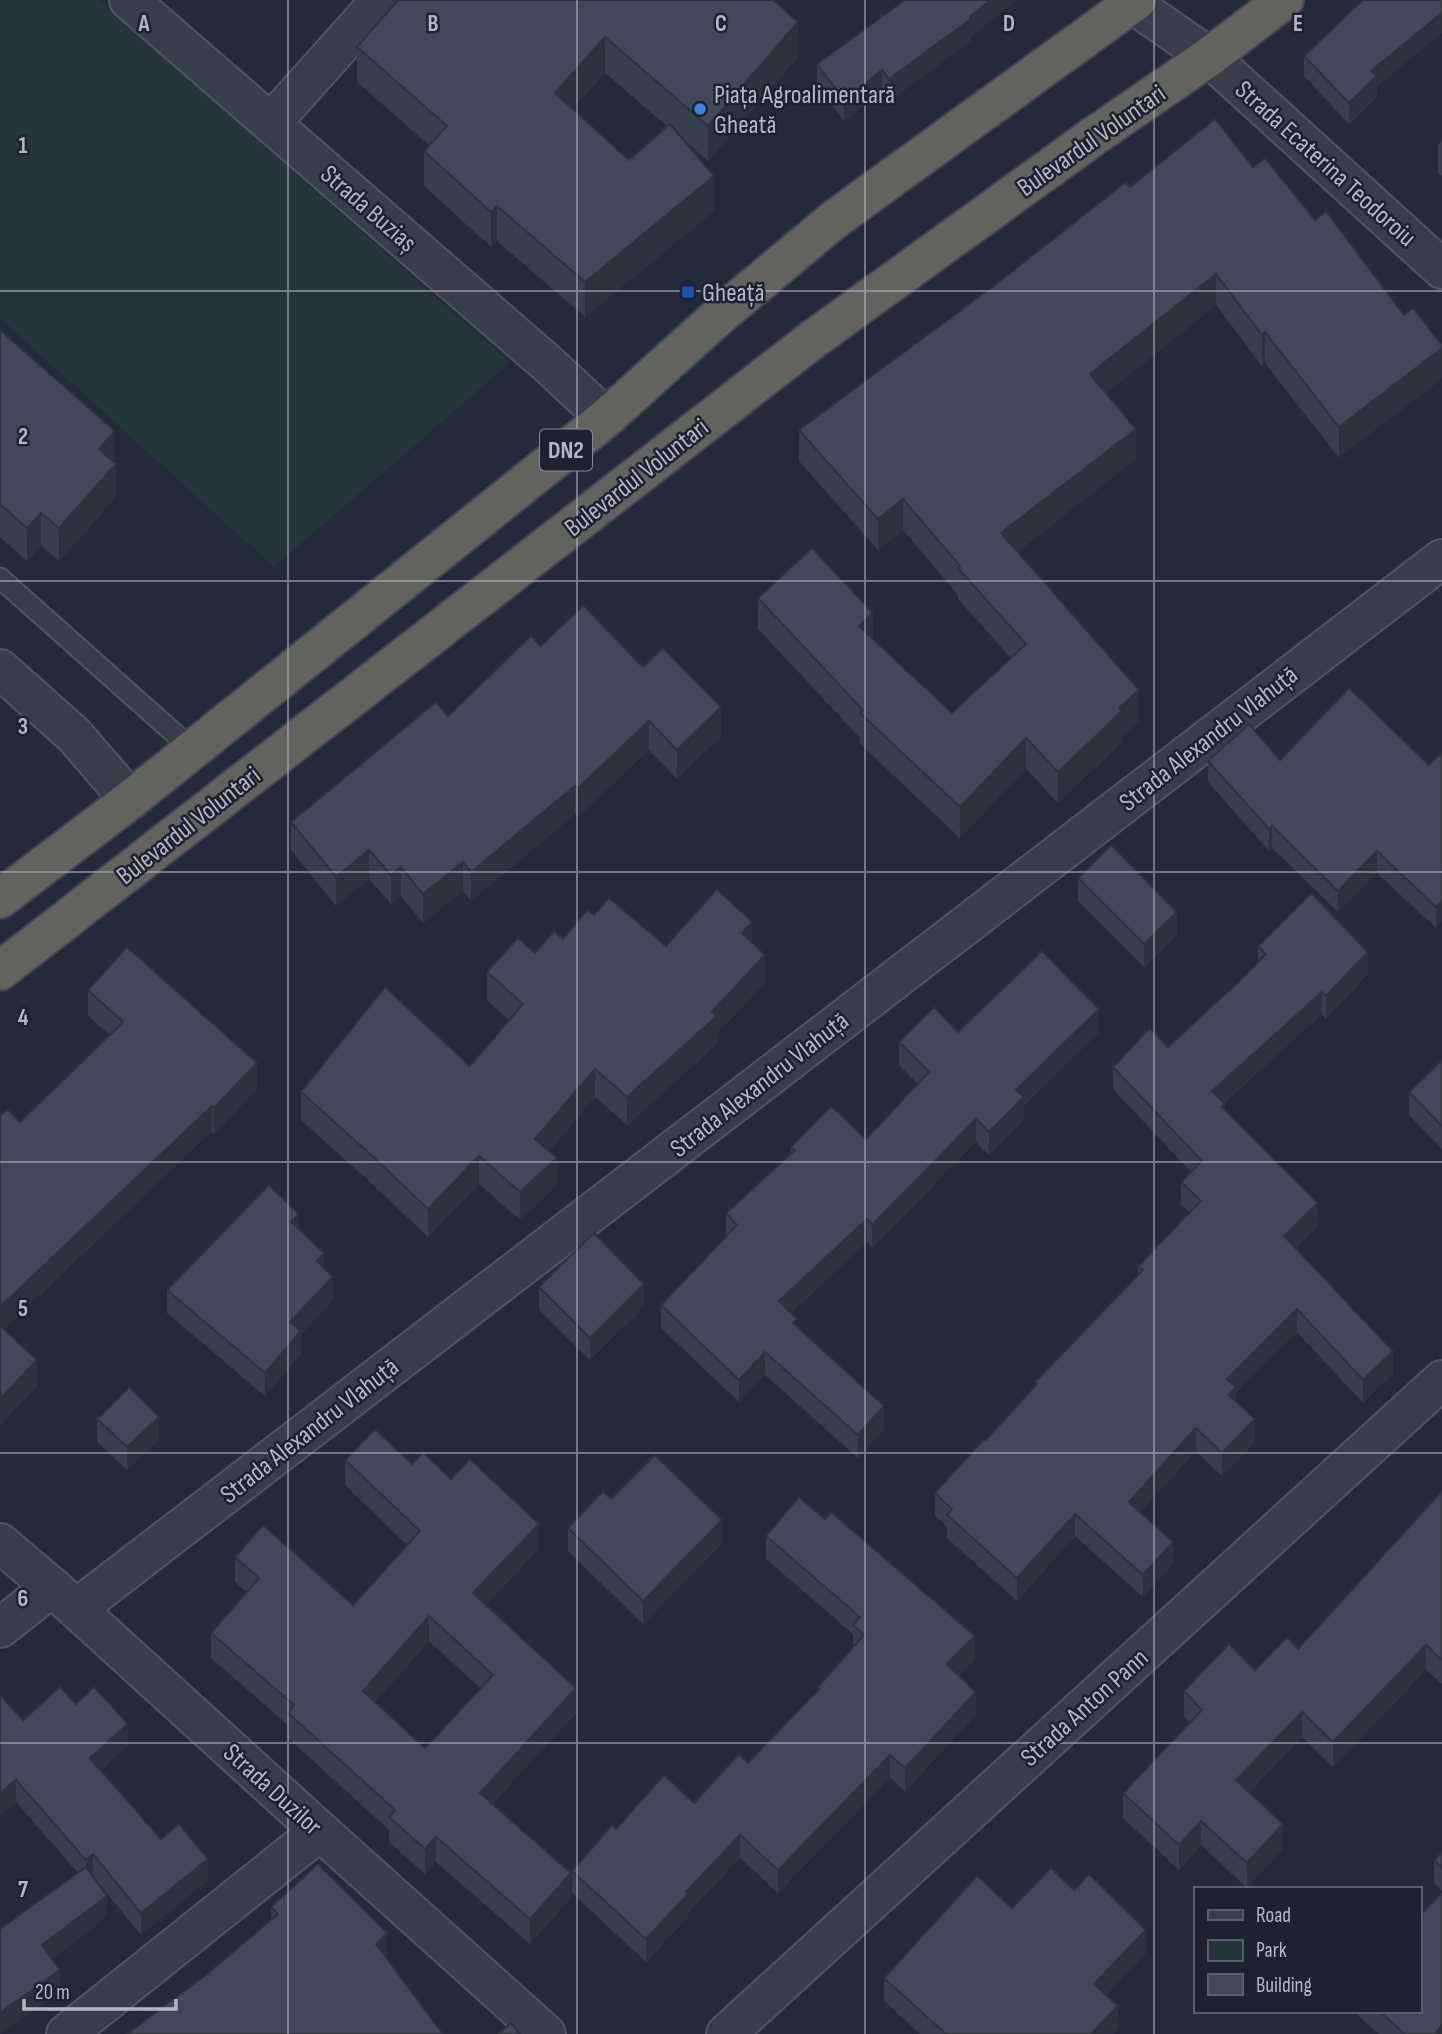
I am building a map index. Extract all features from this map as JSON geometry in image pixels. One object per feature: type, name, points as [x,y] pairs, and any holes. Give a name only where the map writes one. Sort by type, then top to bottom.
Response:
[{"type":"highway","name":"Bulevardul Voluntari","points":[[0,971],[812,340],[1094,136],[1209,57],[1284,0]]},
{"type":"highway","name":"DN2","points":[[0,899],[130,800],[606,418],[720,315],[835,219],[1132,1]]},
{"type":"street","name":"Strada Buziaș","points":[[129,0],[548,364],[606,418]]},
{"type":"street","points":[[271,123],[380,0]]},
{"type":"street","name":"Strada Ecaterina Teodoroiu","points":[[1132,1],[1209,57],[1442,269]]},
{"type":"street","name":"Strada Alexandru Vlahuță","points":[[0,1628],[64,1598],[1442,559]]},
{"type":"street","points":[[0,669],[74,735],[130,800]]},
{"type":"street","name":"Strada Anton Pann","points":[[726,2034],[1442,1380]]},
{"type":"street","name":"Strada Duzilor","points":[[0,1543],[546,2034]]},
{"type":"street","points":[[66,2034],[320,1831]]},
{"type":"lane","points":[[0,579],[192,748]]},
{"type":"green space","points":[[0,0],[99,0],[510,363],[274,567],[0,318]]},
{"type":"building","points":[[398,0],[773,0],[798,22],[708,126],[605,37],[555,93],[629,160],[670,124],[714,176],[585,282],[497,206],[491,212],[424,151],[447,126],[357,47]]},
{"type":"building","points":[[905,0],[990,0],[970,17],[971,19],[889,79],[882,70],[844,100],[817,64]]},
{"type":"building","points":[[1363,0],[1442,0],[1442,13],[1371,71],[1377,76],[1349,103],[1304,56]]},
{"type":"building","points":[[1215,119],[1253,167],[1265,158],[1315,220],[1326,211],[1404,315],[1413,308],[1442,348],[1339,427],[1265,332],[1262,335],[1216,274],[1090,374],[1136,429],[1001,533],[1139,690],[1119,708],[1122,711],[1058,772],[1026,738],[960,807],[860,713],[863,710],[758,598],[812,548],[873,613],[859,626],[952,713],[1026,644],[958,568],[960,566],[903,499],[878,519],[799,430],[996,284],[1126,182],[1130,187]]},
{"type":"building","points":[[0,330],[115,431],[99,449],[116,464],[59,528],[41,513],[27,528],[0,504]]},
{"type":"building","points":[[583,605],[643,667],[663,648],[721,707],[677,750],[649,721],[578,788],[575,786],[471,872],[463,862],[423,894],[401,867],[391,875],[369,850],[336,877],[291,822],[436,702],[448,716],[531,636],[541,646]]},
{"type":"building","points":[[1349,688],[1429,765],[1442,753],[1442,901],[1436,907],[1377,851],[1338,891],[1272,826],[1269,829],[1208,761],[1249,724],[1280,760]]},
{"type":"building","points":[[1111,845],[1177,912],[1144,944],[1078,878]]},
{"type":"building","points":[[717,889],[752,922],[742,933],[765,955],[712,1012],[717,1016],[627,1097],[595,1069],[535,1139],[557,1158],[520,1192],[479,1156],[428,1209],[301,1092],[385,987],[470,1066],[523,1004],[487,972],[518,938],[535,953],[554,931],[563,939],[587,910],[594,915],[609,898],[666,946]]},
{"type":"building","points":[[1311,893],[1368,952],[1326,996],[1322,992],[1212,1091],[1225,1104],[1222,1107],[1318,1203],[1284,1236],[1393,1351],[1363,1380],[1297,1309],[1227,1379],[1236,1387],[1229,1395],[1255,1419],[1222,1453],[1196,1428],[1129,1502],[1173,1542],[1143,1575],[1075,1514],[1017,1578],[947,1515],[952,1509],[935,1493],[1037,1384],[1035,1382],[1143,1270],[1138,1266],[1201,1201],[1181,1182],[1202,1161],[1113,1067],[1150,1028],[1168,1047],[1266,954],[1258,946]]},
{"type":"building","points":[[127,947],[257,1063],[214,1108],[212,1106],[0,1307],[0,1116],[7,1109],[20,1122],[123,1022],[88,990]]},
{"type":"building","points":[[1042,951],[1099,1009],[1016,1090],[1024,1097],[989,1132],[976,1119],[872,1225],[867,1219],[779,1301],[797,1319],[793,1323],[884,1406],[858,1435],[765,1352],[739,1380],[661,1305],[737,1225],[726,1213],[795,1150],[791,1147],[831,1106],[866,1139],[929,1072],[899,1042],[934,1007],[958,1032]]},
{"type":"building","points":[[1442,1060],[1442,1126],[1409,1092]]},
{"type":"building","points":[[269,1185],[299,1214],[291,1222],[324,1253],[317,1261],[333,1277],[290,1322],[301,1331],[265,1373],[167,1290]]},
{"type":"building","points":[[594,1233],[644,1284],[590,1338],[539,1287]]},
{"type":"building","points":[[0,1325],[37,1360],[0,1399]]},
{"type":"building","points":[[129,1387],[159,1417],[127,1447],[97,1419]]},
{"type":"building","points":[[375,1429],[412,1464],[423,1452],[451,1479],[470,1459],[539,1524],[473,1593],[576,1688],[480,1793],[571,1873],[530,1919],[436,1837],[425,1849],[389,1817],[395,1810],[288,1713],[294,1705],[211,1633],[259,1578],[235,1557],[263,1525],[353,1605],[420,1531],[345,1460]],"holes":[[[429,1616],[493,1675],[425,1748],[363,1691]]]},
{"type":"building","points":[[655,1455],[722,1520],[643,1601],[568,1528],[603,1491],[611,1499]]},
{"type":"building","points":[[1442,1491],[1442,1660],[1426,1645],[1333,1742],[1302,1712],[1236,1780],[1283,1824],[1247,1863],[1201,1821],[1179,1845],[1123,1793],[1202,1710],[1184,1691],[1229,1644],[1255,1670],[1287,1637],[1298,1649]]},
{"type":"building","points":[[799,1497],[825,1519],[831,1512],[975,1636],[947,1664],[976,1692],[905,1768],[890,1755],[778,1870],[740,1835],[646,1939],[572,1871],[612,1825],[616,1829],[664,1775],[694,1803],[739,1754],[748,1763],[819,1689],[817,1688],[864,1635],[853,1625],[860,1617],[766,1536]]},
{"type":"building","points":[[60,1687],[76,1704],[94,1687],[128,1724],[90,1758],[161,1839],[179,1824],[208,1859],[141,1913],[93,1854],[86,1860],[16,1780],[0,1793],[0,1695],[23,1720]]},
{"type":"building","points":[[1442,1852],[1442,1868],[1434,1860]]},
{"type":"building","points":[[318,1864],[387,1933],[376,1944],[443,2034],[127,2034],[207,1974],[278,1914],[271,1907]]},
{"type":"building","points":[[86,1867],[107,1896],[42,1945],[60,1970],[0,2013],[0,1929]]},
{"type":"building","points":[[1051,1868],[1074,1890],[1089,1874],[1146,1930],[1094,1984],[1118,2006],[1091,2034],[946,2034],[884,1978],[977,1876],[1012,1908]]},
{"type":"building","points":[[1442,1893],[1442,2025],[1435,2034],[1405,2034],[1381,2013],[1421,2013],[1421,1914]]},
{"type":"building","points":[[511,2023],[520,2034],[498,2034]]},
{"type":"place","name":"Piața Agroalimentară Gheată","points":[[700,109]]},
{"type":"place","name":"Gheață","points":[[688,292]]}]
